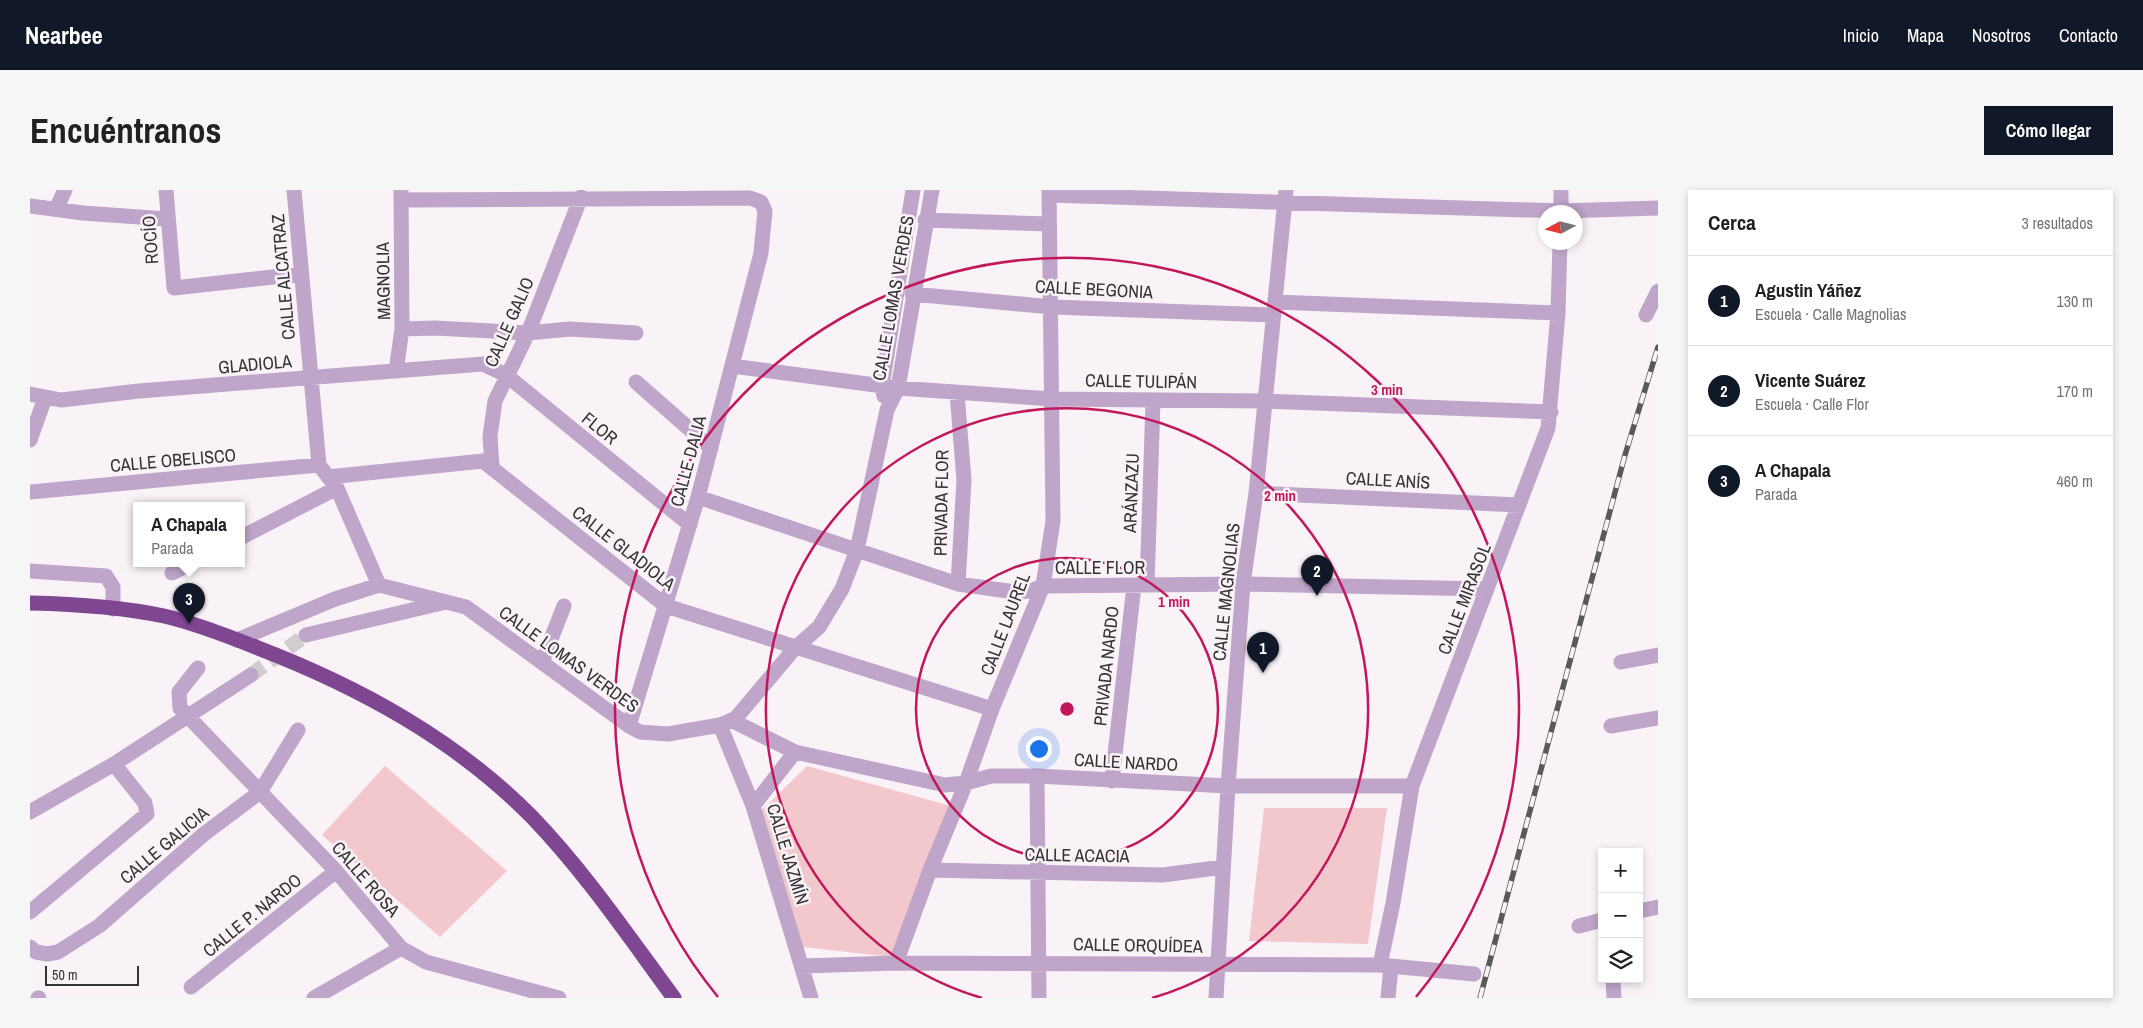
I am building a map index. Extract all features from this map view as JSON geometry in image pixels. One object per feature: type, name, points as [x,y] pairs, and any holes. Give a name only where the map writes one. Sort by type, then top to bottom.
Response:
[{"type":"highway","points":[[30,603],[113,609],[166,617],[238,640],[320,673],[415,723],[495,783],[532,818],[587,882],[674,998]]},
{"type":"street","points":[[56,209],[65,190]]},
{"type":"street","name":"ROCÍO","points":[[166,190],[174,288],[300,274]]},
{"type":"street","name":"CALLE ALCATRAZ","points":[[294,190],[300,274],[311,378],[328,476],[379,585]]},
{"type":"street","name":"CALLE LOMAS VERDES","points":[[887,410],[882,386],[913,190]]},
{"type":"street","name":"CALLE LOMAS VERDES","points":[[379,585],[450,601],[466,607],[629,726],[640,732],[654,734],[685,732],[725,723],[745,708],[795,648],[819,627],[842,589],[857,550],[887,410],[898,388],[912,294],[932,190]]},
{"type":"street","points":[[1561,190],[1561,205]]},
{"type":"street","points":[[1049,193],[1285,197],[1538,211]]},
{"type":"street","name":"CALLE LAUREL","points":[[896,963],[930,870],[966,783],[992,709],[1043,586],[1053,521],[1052,307],[1049,193]]},
{"type":"street","points":[[401,195],[581,197],[619,194]]},
{"type":"street","name":"CALLE DALIA","points":[[619,194],[750,198],[761,202],[765,212],[762,253],[711,448],[690,525],[629,726]]},
{"type":"street","name":"MAGNOLIA","points":[[396,372],[402,329],[401,195]]},
{"type":"street","name":"CALLE GALIO","points":[[492,466],[490,436],[495,401],[528,333],[581,197]]},
{"type":"street","name":"CALLE MAGNOLIAS","points":[[1216,998],[1228,786],[1243,584],[1256,493],[1285,197]]},
{"type":"street","points":[[30,206],[167,219]]},
{"type":"street","points":[[1583,211],[1658,208]]},
{"type":"street","points":[[925,220],[1049,224]]},
{"type":"street","name":"CALLE MIRASOL","points":[[1388,998],[1386,965],[1393,903],[1412,786],[1548,428],[1551,412],[1558,313],[1560,250]]},
{"type":"street","points":[[1646,315],[1658,290]]},
{"type":"street","name":"CALLE BEGONIA","points":[[912,294],[1052,307],[1558,313]]},
{"type":"street","points":[[402,329],[435,328],[528,333],[570,328],[636,333]]},
{"type":"street","name":"GLADIOLA","points":[[30,394],[61,400],[148,390],[483,364]]},
{"type":"street","name":"FLOR","points":[[483,364],[506,375],[690,525]]},
{"type":"street","name":"CALLE TULIPÁN","points":[[732,366],[898,388],[1052,399],[1108,398],[1153,401],[1265,401],[1551,412]]},
{"type":"street","points":[[636,382],[711,448]]},
{"type":"street","name":"PRIVADA FLOR","points":[[957,393],[964,480],[958,584]]},
{"type":"street","points":[[30,440],[45,398]]},
{"type":"street","name":"ARÁNZAZU","points":[[1140,586],[1153,401]]},
{"type":"street","name":"CALLE GLADIOLA","points":[[328,476],[483,460],[666,606],[992,709]]},
{"type":"street","points":[[245,535],[328,476]]},
{"type":"street","name":"CALLE OBELISCO","points":[[30,492],[328,476]]},
{"type":"street","name":"CALLE ANÍS","points":[[1256,493],[1519,505]]},
{"type":"street","name":"CALLE FLOR","points":[[698,497],[958,584],[1015,592],[1030,591],[1043,586],[1243,584],[1487,589]]},
{"type":"street","points":[[172,573],[184,567]]},
{"type":"street","points":[[30,571],[106,576],[112,587],[113,609]]},
{"type":"street","points":[[238,640],[335,599],[379,585]]},
{"type":"street","name":"PRIVADA NARDO","points":[[1112,781],[1140,586]]},
{"type":"street","points":[[306,635],[450,601]]},
{"type":"street","points":[[542,662],[564,606]]},
{"type":"street","points":[[1622,662],[1658,655]]},
{"type":"street","points":[[187,716],[180,708],[179,692],[198,668]]},
{"type":"street","points":[[30,812],[114,764],[251,675]]},
{"type":"street","name":"CALLE ROSA","points":[[187,716],[336,871],[401,948],[426,962],[559,998]]},
{"type":"street","points":[[1611,726],[1658,718]]},
{"type":"street","name":"CALLE NARDO","points":[[725,723],[795,752],[945,785],[966,783],[991,776],[1036,776],[1228,786],[1412,786]]},
{"type":"street","name":"CALLE JAZMÍN","points":[[725,723],[753,806],[810,998]]},
{"type":"street","name":"CALLE GALICIA","points":[[30,947],[36,952],[47,954],[58,952],[98,926],[204,834],[260,792],[298,730]]},
{"type":"street","points":[[753,806],[795,752]]},
{"type":"street","points":[[30,912],[147,814],[145,803],[114,764]]},
{"type":"street","points":[[1036,776],[1039,873],[1039,998]]},
{"type":"street","name":"CALLE ACACIA","points":[[930,870],[1163,875],[1223,867]]},
{"type":"street","name":"CALLE P. NARDO","points":[[191,987],[336,871]]},
{"type":"street","points":[[1643,911],[1658,907]]},
{"type":"street","points":[[1579,926],[1598,921]]},
{"type":"street","points":[[314,998],[401,948]]},
{"type":"street","name":"CALLE ORQUÍDEA","points":[[802,966],[896,963],[1386,965],[1474,974]]},
{"type":"street","points":[[1613,983],[1614,998]]},
{"type":"shaded area","points":[[385,766],[507,871],[440,937],[322,835]]},
{"type":"shaded area","points":[[807,766],[951,806],[891,957],[803,947],[762,810]]},
{"type":"shaded area","points":[[1264,808],[1387,808],[1368,944],[1249,941]]},
{"type":"tunnel","points":[[251,675],[306,635]]},
{"type":"railway","points":[[1480,998],[1625,455],[1658,347]]},
{"type":"place","name":"Vicente Suárez","points":[[1317,596]]},
{"type":"place","name":"A Chapala","points":[[189,624]]},
{"type":"place","name":"Agustin Yáñez","points":[[1263,673]]}]
